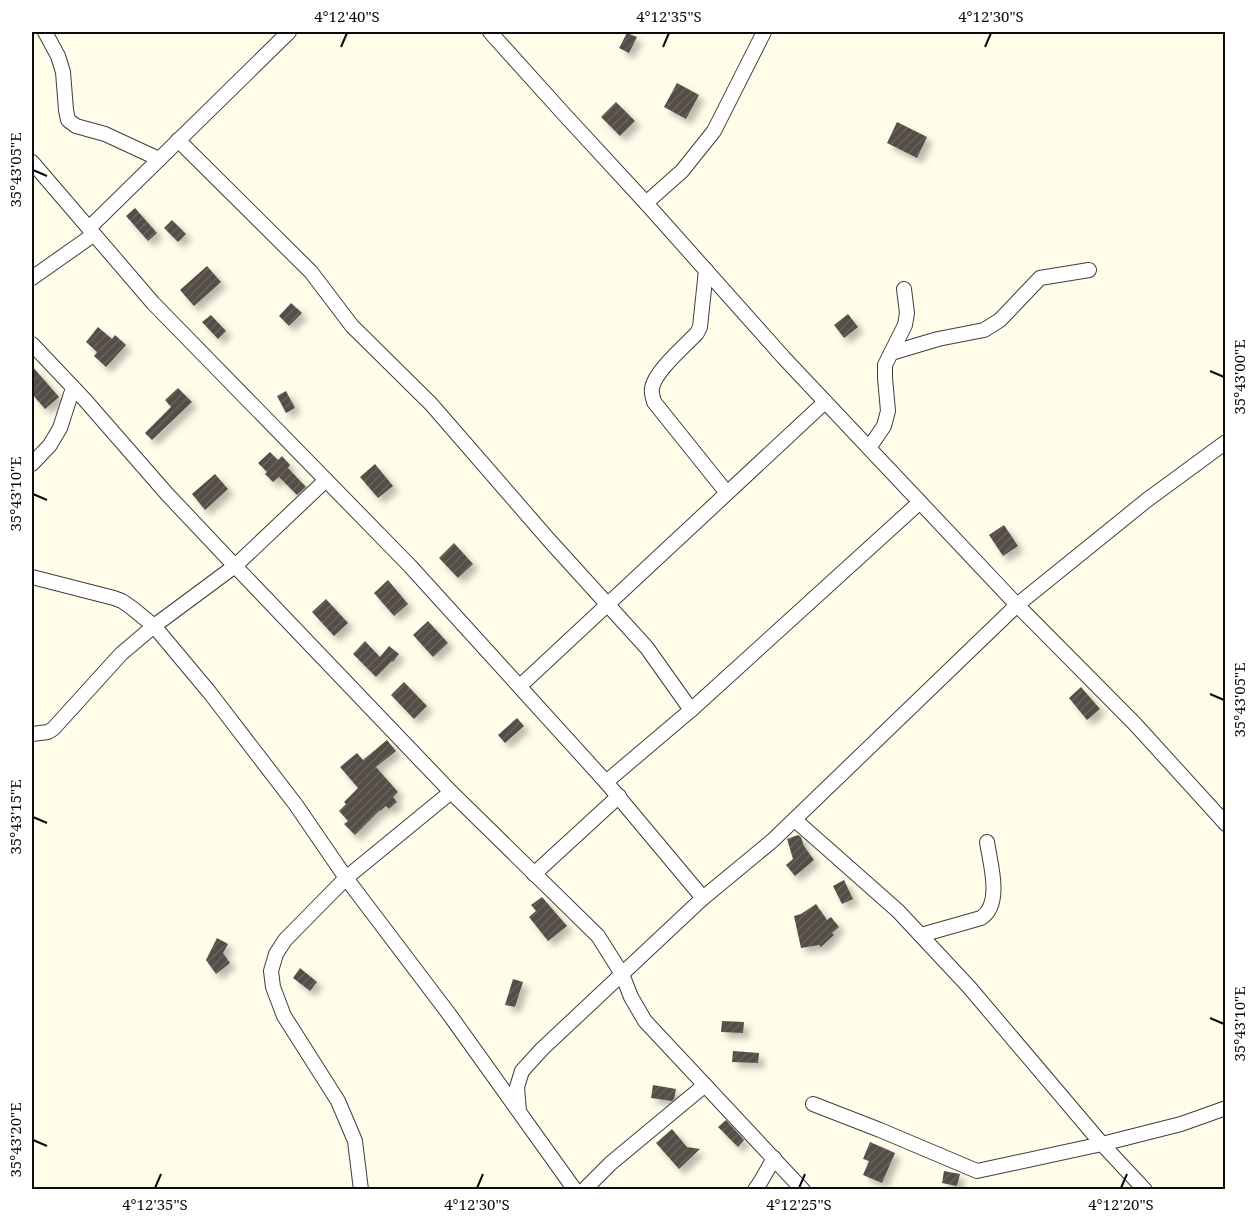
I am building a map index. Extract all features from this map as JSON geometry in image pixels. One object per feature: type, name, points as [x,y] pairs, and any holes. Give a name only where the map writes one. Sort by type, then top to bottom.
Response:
[{"type":"street","points":[[45,32],[58,56],[63,72],[69,120],[76,126],[105,134],[159,159]]},
{"type":"street","points":[[32,278],[91,232],[159,159],[290,32]]},
{"type":"street","points":[[490,32],[646,202],[784,358],[1017,605],[1135,724],[1226,824]]},
{"type":"street","points":[[646,202],[682,171],[714,131],[764,32]]},
{"type":"street","points":[[178,140],[311,272],[352,326],[431,404],[647,648],[691,710]]},
{"type":"street","points":[[32,162],[153,303],[410,566],[520,686],[606,782],[703,898]]},
{"type":"street","points":[[706,270],[700,327],[658,374],[651,394],[654,402],[727,493]]},
{"type":"street","points":[[891,353],[938,339],[984,330],[1000,320],[1040,278],[1089,270]]},
{"type":"street","points":[[869,448],[884,426],[888,411],[885,365],[904,326],[907,313],[904,289]]},
{"type":"street","points":[[32,344],[235,566],[452,792],[598,936],[622,974],[631,997],[645,1021],[803,1190]]},
{"type":"street","points":[[32,464],[50,445],[60,428],[73,388]]},
{"type":"street","points":[[520,686],[825,402]]},
{"type":"street","points":[[519,1111],[517,1086],[522,1071],[542,1049],[703,898],[795,820],[1017,605],[1147,500],[1226,442]]},
{"type":"street","points":[[32,734],[53,729],[121,654],[154,626],[235,566],[326,480]]},
{"type":"street","points":[[606,782],[691,710],[920,502]]},
{"type":"street","points":[[32,577],[122,601],[154,626],[210,693],[296,806],[346,878],[449,1014],[575,1190]]},
{"type":"street","points":[[362,1190],[355,1141],[338,1101],[284,1016],[273,987],[271,971],[276,954],[285,940],[346,878],[452,792]]},
{"type":"street","points":[[534,874],[618,796]]},
{"type":"street","points":[[795,820],[898,910],[969,987],[1102,1144],[1145,1190]]},
{"type":"street","points":[[921,935],[988,914],[994,897],[994,885],[987,842]]},
{"type":"street","points":[[584,1190],[611,1163],[705,1085]]},
{"type":"street","points":[[813,1104],[977,1171],[1102,1144],[1181,1124],[1226,1108]]},
{"type":"street","points":[[754,1190],[774,1158]]},
{"type":"building","points":[[627,33],[637,37],[629,53],[619,48]]},
{"type":"building","points":[[677,83],[699,95],[686,119],[664,107]]},
{"type":"building","points":[[616,102],[635,121],[620,136],[601,117]]},
{"type":"building","points":[[897,122],[927,137],[917,158],[887,143]]},
{"type":"building","points":[[135,208],[157,233],[148,241],[126,216]]},
{"type":"building","points":[[172,220],[186,234],[178,242],[164,228]]},
{"type":"building","points":[[207,266],[221,282],[194,306],[180,290]]},
{"type":"building","points":[[291,303],[302,313],[289,326],[279,316]]},
{"type":"building","points":[[848,314],[858,327],[844,338],[834,325]]},
{"type":"building","points":[[211,315],[226,331],[218,339],[202,322]]},
{"type":"building","points":[[98,327],[112,339],[115,335],[126,345],[106,367],[94,356],[97,352],[86,342]]},
{"type":"building","points":[[32,366],[59,397],[45,409],[32,394]]},
{"type":"building","points":[[178,388],[192,402],[152,440],[145,433],[171,407],[165,400]]},
{"type":"building","points":[[286,391],[295,408],[286,413],[277,396]]},
{"type":"building","points":[[270,452],[278,460],[282,456],[290,465],[288,468],[306,487],[297,495],[279,477],[273,482],[258,463]]},
{"type":"building","points":[[375,464],[393,486],[378,498],[360,477]]},
{"type":"building","points":[[215,474],[228,489],[205,510],[192,494]]},
{"type":"building","points":[[1004,525],[1018,546],[1003,556],[989,535]]},
{"type":"building","points":[[454,543],[473,564],[458,578],[439,558]]},
{"type":"building","points":[[388,580],[408,604],[394,616],[374,593]]},
{"type":"building","points":[[326,599],[348,623],[334,636],[312,612]]},
{"type":"building","points":[[428,621],[448,643],[433,657],[413,635]]},
{"type":"building","points":[[365,641],[380,657],[389,646],[399,654],[376,677],[353,654]]},
{"type":"building","points":[[404,682],[427,706],[414,719],[391,695]]},
{"type":"building","points":[[1081,687],[1100,709],[1087,720],[1069,698]]},
{"type":"building","points":[[517,718],[524,726],[505,743],[498,735]]},
{"type":"building","points":[[387,740],[396,751],[376,767],[398,792],[393,797],[397,802],[389,809],[386,806],[380,810],[355,835],[344,824],[348,821],[339,811],[346,804],[344,802],[358,788],[340,767],[357,753],[363,760]]},
{"type":"building","points":[[798,835],[814,860],[795,876],[786,865],[793,859],[787,839]]},
{"type":"building","points":[[844,880],[853,899],[842,904],[833,886]]},
{"type":"building","points":[[542,897],[567,926],[548,941],[529,917],[536,911],[531,905]]},
{"type":"building","points":[[816,904],[827,920],[831,917],[839,927],[821,947],[819,945],[801,948],[794,916]]},
{"type":"building","points":[[217,938],[228,944],[223,953],[230,963],[216,974],[206,960]]},
{"type":"building","points":[[300,968],[317,982],[310,991],[293,978]]},
{"type":"building","points":[[513,979],[523,982],[515,1007],[505,1005]]},
{"type":"building","points":[[722,1021],[744,1022],[743,1033],[721,1032]]},
{"type":"building","points":[[733,1051],[759,1053],[758,1063],[732,1062]]},
{"type":"building","points":[[653,1085],[676,1089],[674,1099],[672,1101],[651,1098]]},
{"type":"building","points":[[726,1120],[744,1140],[738,1147],[718,1127]]},
{"type":"building","points":[[672,1129],[687,1147],[700,1149],[679,1169],[656,1143]]},
{"type":"building","points":[[870,1142],[895,1153],[882,1183],[863,1175],[869,1161],[863,1159]]},
{"type":"building","points":[[944,1171],[960,1174],[957,1186],[942,1183]]}]
